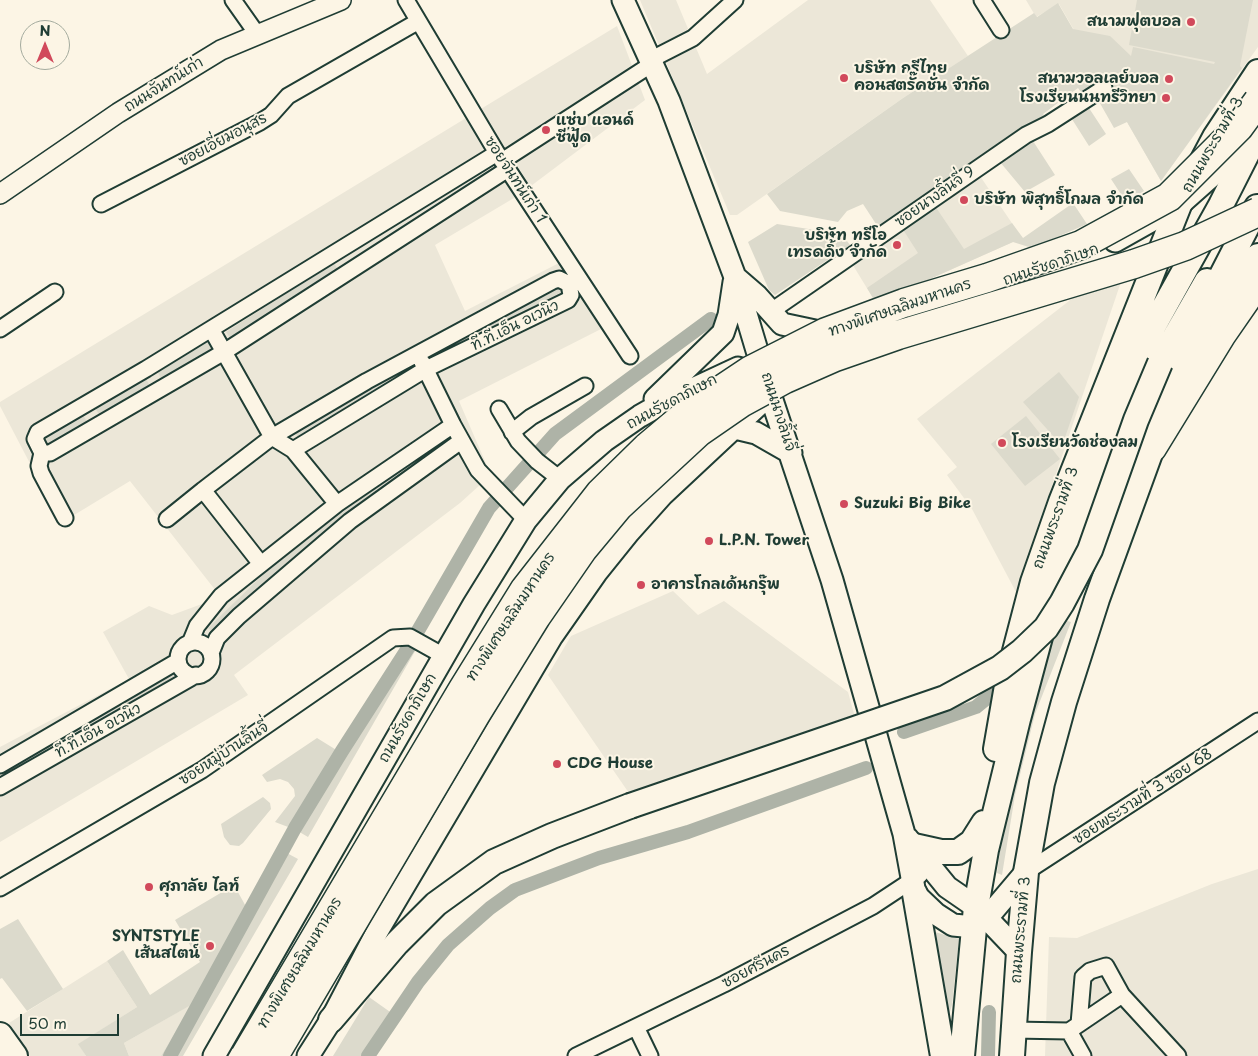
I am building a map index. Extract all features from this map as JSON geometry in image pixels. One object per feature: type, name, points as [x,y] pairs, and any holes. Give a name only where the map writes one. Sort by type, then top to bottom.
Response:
[{"type":"highway","name":"ทางพิเศษเฉลิมมหานคร","points":[[246,1056],[463,689],[525,589],[600,494],[647,447],[690,410],[751,370],[826,332],[904,303],[987,278],[1082,245],[1169,197],[1239,126],[1258,101]]},
{"type":"highway","name":"ทางพิเศษเฉลิมมหานคร","points":[[274,1056],[476,714],[536,617],[583,549],[618,506],[692,438],[741,403],[785,379],[835,357],[898,335],[1134,264],[1184,246],[1255,216]]},
{"type":"highway","points":[[1152,448],[1222,334],[1258,282]]},
{"type":"main road","name":"ถนนนางลิ้นจี่","points":[[624,0],[669,102],[735,277],[761,358],[770,394],[832,580],[909,840],[913,888]]},
{"type":"main road","name":"ถนนพระรามที่ 3","points":[[986,850],[984,823],[1007,682],[1033,582],[1061,502],[1179,205],[1215,137],[1258,72]]},
{"type":"main road","name":"ถนนรัชดาภิเษก","points":[[214,1056],[444,656],[526,520],[560,479],[604,441],[640,416],[686,391],[761,358],[830,334],[1039,270],[1097,249],[1152,222],[1179,205],[1232,158],[1258,124]]},
{"type":"main road","name":"ถนนพระรามที่ 3","points":[[962,1056],[986,850],[1026,685],[1051,596],[1086,494],[1153,328],[1221,205],[1258,132]]},
{"type":"main road","name":"ถนนพระรามที่ 3","points":[[1221,205],[1258,159]]},
{"type":"main road","points":[[331,1020],[397,943],[436,904],[494,862],[552,836],[630,806],[936,701],[971,685],[1022,651],[1046,628],[1090,550],[1136,420],[1160,362],[1208,279],[1255,216]]},
{"type":"main road","name":"ถนนพระรามที่ 3","points":[[1012,1056],[1026,872],[1042,783],[1052,744],[1097,599],[1152,448],[1201,323],[1255,216]]},
{"type":"main road","name":"ถนนพระรามที่ 3","points":[[1179,379],[1230,291],[1258,256]]},
{"type":"main road","points":[[735,277],[782,324],[805,331],[830,334]]},
{"type":"main road","points":[[640,416],[723,333],[729,315],[735,277]]},
{"type":"main road","points":[[1095,415],[1153,328]]},
{"type":"main road","points":[[308,1056],[331,1020],[378,930],[552,636],[596,573],[628,532],[663,494],[770,394]]},
{"type":"main road","points":[[735,428],[756,433],[791,453]]},
{"type":"main road","points":[[1051,596],[1059,607],[1064,609],[1082,608],[1097,599]]},
{"type":"main road","points":[[444,656],[515,701]]},
{"type":"main road","points":[[909,840],[941,852],[958,852],[972,842],[984,823]]},
{"type":"main road","name":"ถนนนางลิ้นจี่","points":[[909,840],[930,868],[948,887],[1019,952]]},
{"type":"main road","points":[[913,888],[936,914],[953,925],[979,917],[1026,872]]},
{"type":"main road","points":[[913,888],[943,1056]]},
{"type":"main road","points":[[0,1035],[15,1056]]},
{"type":"street","points":[[233,0],[257,34]]},
{"type":"street","name":"ถนนจันทน์เก่า","points":[[0,194],[118,113],[220,50],[341,0]]},
{"type":"street","name":"ซอยจันทน์เก่า 1","points":[[406,0],[417,22],[502,161],[630,356]]},
{"type":"street","points":[[42,453],[50,453],[224,352],[353,270],[502,161],[651,62],[693,38],[735,0]]},
{"type":"street","points":[[982,0],[1001,30]]},
{"type":"street","name":"ซอยเอี่ยมอนุสร","points":[[101,204],[260,122],[272,115],[288,96],[417,22]]},
{"type":"street","name":"ซอยนางลิ้นจี่ 9","points":[[770,312],[1026,135],[1048,124],[1104,88]]},
{"type":"street","points":[[65,518],[40,473],[39,466],[42,453],[35,439],[38,432],[146,369],[339,250],[502,161]]},
{"type":"street","points":[[339,250],[353,270]]},
{"type":"street","name":"ที.ที.เอ็น อเวนิว","points":[[167,519],[272,437],[367,381],[553,281],[565,280],[572,288],[568,300],[426,370],[293,450]]},
{"type":"street","points":[[0,329],[56,292]]},
{"type":"street","points":[[210,329],[272,437],[293,450],[337,504]]},
{"type":"street","points":[[418,354],[452,425],[455,445]]},
{"type":"street","points":[[146,369],[159,390]]},
{"type":"street","points":[[515,437],[531,417],[585,386]]},
{"type":"street","points":[[85,405],[100,424]]},
{"type":"street","points":[[499,409],[515,437],[537,461],[560,479]]},
{"type":"street","name":"ที.ที.เอ็น อเวนิว","points":[[0,765],[178,661],[180,650],[190,643],[197,626],[221,596],[337,504],[452,425]]},
{"type":"street","points":[[437,436],[444,435],[448,438],[496,491],[526,520]]},
{"type":"street","name":"ที.ที.เอ็น อเวนิว","points":[[0,787],[209,668],[212,658],[210,652],[217,638],[239,616],[350,521],[455,445]]},
{"type":"street","points":[[203,490],[261,564]]},
{"type":"street","name":"ซอยหมู่บ้านลิ้นจี่","points":[[0,888],[202,770],[387,641],[399,636],[415,640],[444,656]]},
{"type":"street","points":[[190,643],[204,644],[210,652]]},
{"type":"street","points":[[178,661],[184,671],[196,675]]},
{"type":"street","name":"ซอยพระรามที่ 3 ซอย 68","points":[[1026,872],[1258,721]]},
{"type":"street","name":"ซอยศรีนคร","points":[[576,1056],[913,888],[930,868]]},
{"type":"street","points":[[1083,1056],[1074,1027],[1083,977],[1090,971],[1106,966],[1109,968],[1122,995],[1178,1056]]},
{"type":"street","points":[[1013,1030],[1074,1027],[1122,995]]},
{"type":"street","points":[[636,1027],[650,1056]]},
{"type":"shaded area","points":[[640,0],[676,0],[707,74],[808,0],[930,0],[968,56],[903,98],[737,215],[730,215]]},
{"type":"shaded area","name":"โรงเรียนนนทรีวิทยา","points":[[1026,0],[1258,0],[1258,47],[1161,181],[1059,4],[1036,17]]},
{"type":"shaded area","points":[[1137,0],[1253,0],[1240,66],[1242,68],[1161,181],[1127,122],[1114,128],[1097,98],[1083,95],[1078,88],[1043,114],[1047,120],[1024,127],[878,227],[863,204],[847,211],[838,222],[780,211],[767,194],[903,98],[1034,13],[1037,17],[1058,3],[1073,29],[1110,36],[1131,56],[1133,47],[1214,64],[1215,62],[1129,45]]},
{"type":"shaded area","points":[[617,26],[645,100],[519,195],[435,245],[465,311],[561,262],[603,328],[459,401],[491,475],[460,503],[234,675],[248,695],[0,842],[0,747],[129,679],[103,632],[149,606],[172,615],[210,601],[216,591],[130,481],[61,523],[0,406],[0,402]]},
{"type":"shaded area","points":[[1087,105],[1106,134],[1089,146],[1070,116]]},
{"type":"shaded area","points":[[1033,141],[1055,175],[1025,192],[1000,162]]},
{"type":"shaded area","points":[[1129,169],[1144,191],[1126,202],[1111,179]]},
{"type":"shaded area","points":[[980,176],[1022,238],[876,303],[851,262]]},
{"type":"shaded area","points":[[1073,203],[1087,224],[1032,248],[1013,242],[876,303],[867,288],[918,253],[902,228],[935,206],[964,249],[1012,223],[1023,238]]},
{"type":"shaded area","points":[[777,224],[834,233],[844,237],[850,245],[775,295],[769,290],[748,242]]},
{"type":"shaded area","points":[[334,263],[339,271],[231,339],[226,332]]},
{"type":"shaded area","name":"โรงเรียนวัดช่องลม","points":[[1124,273],[1016,592],[972,509],[947,475],[957,467],[917,419],[1087,287]]},
{"type":"shaded area","points":[[561,284],[567,295],[436,359],[432,350]]},
{"type":"shaded area","points":[[207,341],[212,350],[162,380],[157,371]]},
{"type":"shaded area","points":[[407,365],[412,371],[299,439],[294,431]]},
{"type":"shaded area","points":[[1059,372],[1079,397],[1062,446],[1023,402]]},
{"type":"shaded area","points":[[145,377],[150,386],[100,416],[95,408]]},
{"type":"shaded area","points":[[82,413],[87,422],[46,448],[41,439]]},
{"type":"shaded area","points":[[1026,416],[1060,459],[1025,486],[991,444]]},
{"type":"shaded area","points":[[436,444],[441,444],[442,447],[305,551],[250,596],[212,631],[208,628],[268,570],[326,522]]},
{"type":"shaded area","points":[[673,591],[698,615],[724,601],[848,692],[856,721],[633,799],[548,675],[571,636]]},
{"type":"shaded area","points":[[1056,618],[1071,622],[1035,714],[1015,795],[1002,875],[997,873],[1006,809]]},
{"type":"shaded area","points":[[408,642],[418,646],[308,837],[275,822],[295,796],[294,789],[288,782],[280,779],[267,782],[262,775],[317,738],[338,751]]},
{"type":"shaded area","points":[[176,670],[179,673],[178,678],[0,781],[0,771]]},
{"type":"shaded area","points":[[263,797],[270,803],[271,809],[243,843],[239,846],[230,845],[224,837],[221,824]]},
{"type":"shaded area","points":[[285,852],[298,859],[183,1056],[161,1056],[191,1005],[124,1043],[129,1056],[86,1056],[78,1044],[137,1007],[107,961],[123,950],[150,995],[200,962],[175,920],[234,885],[249,912]]},
{"type":"shaded area","points":[[1258,869],[1258,1056],[1045,1056],[1049,937],[1077,938],[1212,884]]},
{"type":"shaded area","points":[[18,919],[63,989],[27,1011],[2,978],[0,979],[0,929]]},
{"type":"shaded area","points":[[928,930],[959,939],[952,1005],[948,1018]]},
{"type":"shaded area","points":[[107,961],[137,1007],[79,1044],[86,1056],[30,1056],[9,1023]]},
{"type":"shaded area","points":[[369,997],[393,1014],[366,1056],[333,1056]]},
{"type":"shaded area","points":[[192,1004],[161,1056],[129,1056],[124,1043]]},
{"type":"waterway","points":[[170,1056],[295,828],[408,648],[489,508],[555,434],[711,319]]},
{"type":"waterway","points":[[904,732],[976,707],[992,694]]},
{"type":"waterway","points":[[368,1056],[418,982],[448,945],[490,908],[515,890],[599,858],[688,832],[866,768]]},
{"type":"waterway","points":[[988,1056],[989,1012]]},
{"type":"place","name":"สนามฟุตบอล","points":[[1191,22]]},
{"type":"place","name":"บริษัท กรีไทย คอนสตรั๊คชั่น จำกัด","points":[[844,78]]},
{"type":"place","name":"สนามวอลเลย์บอล","points":[[1169,79]]},
{"type":"place","name":"โรงเรียนนนทรีวิทยา","points":[[1166,98]]},
{"type":"place","name":"แซ่บ แอนด์ ซีฟู้ด","points":[[546,130]]},
{"type":"place","name":"บริษัท พิสุทธิ์โกมล จำกัด","points":[[964,200]]},
{"type":"place","name":"บริษัท ทรีโอ เทรดดิ้ง จำกัด","points":[[897,245]]},
{"type":"place","name":"โรงเรียนวัดช่องลม","points":[[1002,443]]},
{"type":"place","name":"Suzuki Big Bike","points":[[844,504]]},
{"type":"place","name":"L.P.N. Tower","points":[[709,541]]},
{"type":"place","name":"อาคารโกลเด้นกรุ๊พ","points":[[641,585]]},
{"type":"place","name":"CDG House","points":[[557,764]]},
{"type":"place","name":"ศุภาลัย ไลท์","points":[[149,887]]},
{"type":"place","name":"SYNTSTYLE เส้นสไตน์","points":[[210,946]]}]
